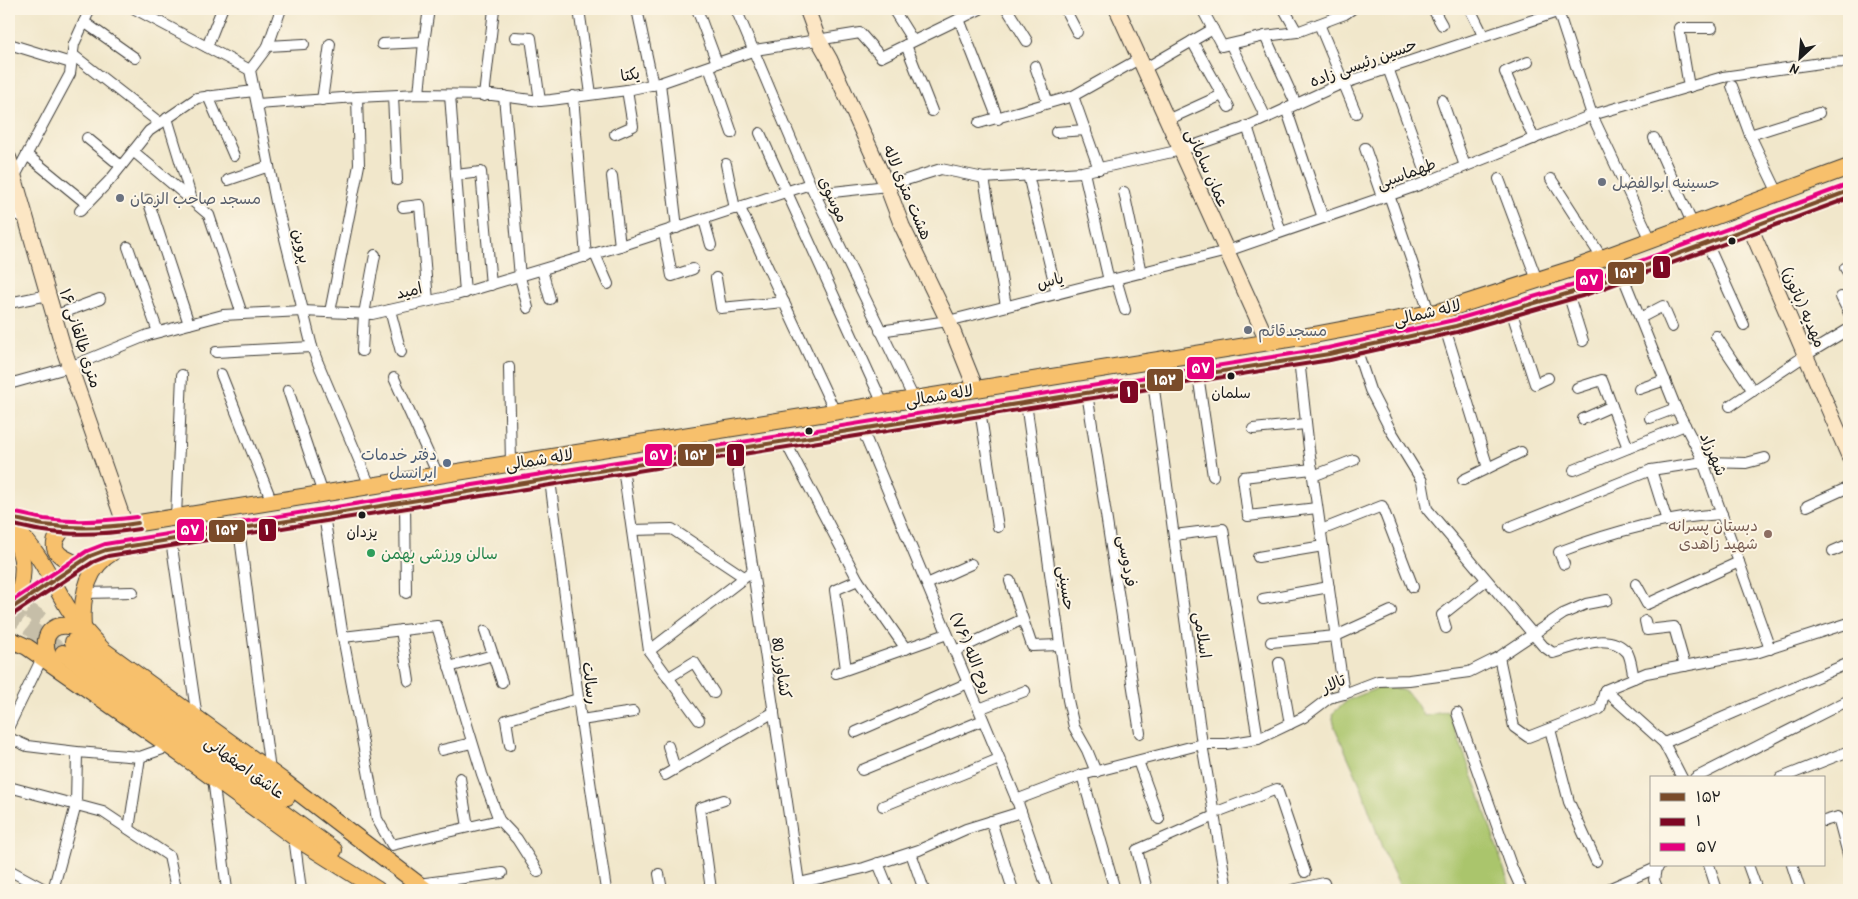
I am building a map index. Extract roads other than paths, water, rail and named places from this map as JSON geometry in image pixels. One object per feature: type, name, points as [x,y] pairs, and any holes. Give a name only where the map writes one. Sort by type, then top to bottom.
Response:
[{"type":"main road","name":"لاله شمالی","points":[[9,518],[65,527],[105,528],[125,526],[1122,366],[1441,311],[1583,265],[1849,167]]},
{"type":"main road","name":"لاله شمالی","points":[[10,609],[90,556],[106,550],[1298,359],[1445,328],[1588,287],[1849,191]]},
{"type":"main road","points":[[1583,265],[1588,287]]},
{"type":"main road","points":[[1113,389],[1103,382],[1101,377],[1108,371],[1122,366]]},
{"type":"main road","points":[[1058,398],[1077,392],[1079,389],[1080,384],[1066,375]]},
{"type":"main road","points":[[462,472],[465,493]]},
{"type":"main road","points":[[65,527],[56,536],[54,546],[57,552],[66,560],[78,564]]},
{"type":"main road","points":[[9,529],[17,531],[27,541],[53,581],[77,639],[103,650],[197,718],[270,771],[421,888]]},
{"type":"main road","points":[[9,529],[17,542],[23,558],[23,577],[19,594],[10,609]]},
{"type":"main road","points":[[77,639],[84,593],[93,570],[106,556],[121,548]]},
{"type":"main road","points":[[62,672],[50,659],[45,649],[45,638],[59,626],[66,626],[76,628],[77,639]]},
{"type":"main road","points":[[9,639],[27,647],[171,746],[294,837],[378,890]]},
{"type":"main road","name":"عاشق اصفهانی","points":[[77,639],[315,818],[421,888]]},
{"type":"main road","name":"عاشق اصفهانی","points":[[77,639],[300,827],[391,890]]},
{"type":"street","points":[[14,178],[70,74],[74,44],[90,9]]},
{"type":"street","points":[[135,9],[250,70],[268,46],[280,9]]},
{"type":"street","points":[[207,47],[222,9]]},
{"type":"street","points":[[419,94],[429,9]]},
{"type":"street","points":[[484,96],[494,9]]},
{"type":"street","points":[[579,9],[591,94]]},
{"type":"street","points":[[637,9],[656,84],[677,228]]},
{"type":"street","points":[[697,9],[732,133]]},
{"type":"street","name":"موسوی","points":[[736,9],[755,50],[810,184],[914,399]]},
{"type":"street","name":"هشت متری لاله","points":[[806,9],[818,39],[830,60],[888,186],[902,226],[948,321],[976,389]]},
{"type":"street","points":[[893,9],[910,43],[932,111]]},
{"type":"street","name":"یکتا","points":[[257,104],[357,96],[419,94],[504,96],[540,101],[627,90],[656,84],[755,50],[860,32],[881,57],[980,9]]},
{"type":"street","points":[[1007,9],[1027,41]]},
{"type":"street","points":[[1066,9],[1077,32]]},
{"type":"street","name":"عمان سامانی","points":[[1117,9],[1268,342]]},
{"type":"street","points":[[1202,9],[1213,29],[1227,46],[1266,118]]},
{"type":"street","points":[[1284,9],[1297,32]]},
{"type":"street","points":[[1433,9],[1442,24]]},
{"type":"street","points":[[1470,9],[1483,35]]},
{"type":"street","points":[[1561,10],[1592,116],[1651,240]]},
{"type":"street","name":"حسین رئیسی زاده","points":[[815,194],[888,186],[941,169],[984,178],[1084,172],[1181,150],[1247,126],[1344,83],[1561,10]]},
{"type":"street","points":[[1227,46],[1265,36],[1297,32],[1346,11]]},
{"type":"street","points":[[959,19],[998,119]]},
{"type":"street","points":[[84,22],[135,58]]},
{"type":"street","points":[[1319,24],[1356,113]]},
{"type":"street","points":[[1689,87],[1679,28],[1712,28]]},
{"type":"street","points":[[979,123],[1074,96],[1192,41],[1213,29]]},
{"type":"street","points":[[1265,36],[1296,104]]},
{"type":"street","points":[[515,37],[531,38],[540,101]]},
{"type":"street","points":[[1192,41],[1229,107]]},
{"type":"street","points":[[382,44],[424,42]]},
{"type":"street","points":[[9,44],[72,59],[164,121],[192,201]]},
{"type":"street","points":[[268,46],[304,44]]},
{"type":"street","points":[[322,100],[330,44]]},
{"type":"street","points":[[1528,62],[1505,72],[1534,139]]},
{"type":"street","name":"طهماسبی","points":[[1227,251],[1429,181],[1592,116],[1728,77],[1821,63],[1849,62]]},
{"type":"street","points":[[1035,66],[1048,103]]},
{"type":"street","points":[[1388,68],[1429,181]]},
{"type":"street","name":"پروین","points":[[250,70],[269,166],[302,311],[312,346],[370,486]]},
{"type":"street","points":[[1732,86],[1750,135],[1778,194]]},
{"type":"street","points":[[615,134],[633,126],[627,90]]},
{"type":"street","points":[[27,155],[84,207],[149,131],[197,98],[254,91]]},
{"type":"street","points":[[450,95],[464,293]]},
{"type":"street","points":[[1167,120],[1222,95]]},
{"type":"street","points":[[208,96],[234,156]]},
{"type":"street","points":[[330,312],[359,165],[357,96]]},
{"type":"street","points":[[393,96],[397,180]]},
{"type":"street","points":[[504,96],[520,277],[528,308]]},
{"type":"street","points":[[572,96],[591,256],[608,284]]},
{"type":"street","points":[[1074,96],[1099,169]]},
{"type":"street","points":[[1442,100],[1465,166]]},
{"type":"street","points":[[1286,108],[1323,218]]},
{"type":"street","points":[[1750,135],[1819,113]]},
{"type":"street","points":[[1247,126],[1281,232]]},
{"type":"street","points":[[1056,132],[1086,130]]},
{"type":"street","points":[[760,133],[883,404]]},
{"type":"street","points":[[87,138],[121,166]]},
{"type":"street","points":[[1654,138],[1693,225]]},
{"type":"street","points":[[1365,148],[1386,196],[1426,306]]},
{"type":"street","points":[[133,152],[209,215],[242,314]]},
{"type":"street","name":"۱۶ متری طالقانی","points":[[9,159],[70,367],[125,526]]},
{"type":"street","points":[[726,164],[738,208],[835,412]]},
{"type":"street","points":[[228,180],[269,166]]},
{"type":"street","points":[[456,175],[480,172],[491,285]]},
{"type":"street","points":[[1084,172],[1113,280],[1125,310]]},
{"type":"street","points":[[612,176],[620,246]]},
{"type":"street","points":[[1028,176],[1057,294]]},
{"type":"street","points":[[984,178],[1006,306]]},
{"type":"street","points":[[1499,179],[1537,280]]},
{"type":"street","points":[[1551,179],[1602,258]]},
{"type":"street","name":"امید","points":[[9,384],[70,367],[148,335],[223,315],[302,311],[372,314],[464,293],[591,256],[810,184]]},
{"type":"street","points":[[1124,192],[1141,273]]},
{"type":"street","points":[[148,200],[188,324]]},
{"type":"street","points":[[403,207],[420,205],[428,301]]},
{"type":"street","points":[[9,212],[26,218]]},
{"type":"street","points":[[704,220],[711,245]]},
{"type":"street","name":"مهدیه (باتون)","points":[[1750,227],[1806,355],[1844,429],[1849,456]]},
{"type":"street","points":[[664,233],[672,276],[693,269]]},
{"type":"street","points":[[1707,243],[1744,325]]},
{"type":"street","points":[[128,247],[158,332]]},
{"type":"street","name":"یاس","points":[[880,331],[948,321],[1227,251]]},
{"type":"street","points":[[362,351],[364,314],[375,255]]},
{"type":"street","points":[[542,270],[550,299]]},
{"type":"street","name":"شهرزاد","points":[[1622,274],[1676,408],[1704,462],[1770,648]]},
{"type":"street","points":[[716,278],[721,308],[784,302]]},
{"type":"street","points":[[1568,293],[1583,341]]},
{"type":"street","points":[[9,303],[48,295]]},
{"type":"street","points":[[1841,297],[1849,313]]},
{"type":"street","points":[[54,316],[100,299]]},
{"type":"street","points":[[1640,318],[1663,306],[1672,327]]},
{"type":"street","points":[[390,310],[400,352]]},
{"type":"street","points":[[1511,310],[1535,384],[1548,378]]},
{"type":"street","points":[[1445,328],[1488,468]]},
{"type":"street","points":[[1730,406],[1806,355],[1849,329]]},
{"type":"street","points":[[1716,336],[1753,391]]},
{"type":"street","points":[[216,352],[312,346]]},
{"type":"street","points":[[1356,348],[1370,390],[1390,430],[1422,481],[1427,509],[1532,635],[1553,653],[1595,641],[1615,642],[1628,653],[1634,678]]},
{"type":"street","points":[[1298,359],[1312,472],[1344,694]]},
{"type":"street","points":[[509,367],[512,464]]},
{"type":"street","points":[[221,374],[272,502]]},
{"type":"street","points":[[176,517],[182,375]]},
{"type":"street","points":[[1198,375],[1213,476]]},
{"type":"street","points":[[394,378],[438,475]]},
{"type":"street","points":[[1577,388],[1602,380],[1628,448]]},
{"type":"street","points":[[1639,390],[1665,380]]},
{"type":"street","name":"اسلامی","points":[[1154,382],[1202,744],[1227,890]]},
{"type":"street","points":[[288,390],[323,494]]},
{"type":"street","name":"فردوسی","points":[[1087,393],[1140,733]]},
{"type":"street","name":"حسینی","points":[[1026,403],[1068,700],[1074,727],[1087,750],[1096,772]]},
{"type":"street","points":[[1583,419],[1612,406]]},
{"type":"street","points":[[1650,418],[1676,408]]},
{"type":"street","points":[[980,410],[998,527]]},
{"type":"street","points":[[1253,430],[1306,424]]},
{"type":"street","points":[[1574,470],[1685,425]]},
{"type":"street","name":"روح الله (۷۶)","points":[[862,429],[1021,812],[1048,890]]},
{"type":"street","points":[[785,441],[858,580],[906,648]]},
{"type":"street","name":"کشاورز 80","points":[[735,450],[749,574],[774,712],[799,886]]},
{"type":"street","points":[[1463,480],[1521,452]]},
{"type":"street","points":[[1510,527],[1651,470],[1704,462],[1746,463],[1765,458]]},
{"type":"street","points":[[1317,508],[1248,516],[1244,477],[1312,472],[1354,460]]},
{"type":"street","points":[[624,468],[649,651],[699,720]]},
{"type":"street","points":[[1651,470],[1667,521]]},
{"type":"street","name":"رسالت","points":[[550,480],[578,699],[606,890]]},
{"type":"street","points":[[1807,506],[1849,487]]},
{"type":"street","points":[[405,502],[406,593]]},
{"type":"street","points":[[1321,530],[1382,506],[1413,587]]},
{"type":"street","points":[[1564,564],[1559,552],[1584,543],[1640,526],[1694,515],[1722,514]]},
{"type":"street","points":[[324,515],[377,819],[392,845],[499,820]]},
{"type":"street","points":[[239,529],[270,771]]},
{"type":"street","points":[[632,530],[672,529],[749,574],[649,651]]},
{"type":"street","points":[[1174,536],[1223,529],[1258,739]]},
{"type":"street","points":[[171,540],[197,718]]},
{"type":"street","points":[[1833,551],[1849,544]]},
{"type":"street","points":[[1258,557],[1323,546]]},
{"type":"street","points":[[1636,584],[1647,604],[1739,562]]},
{"type":"street","points":[[927,584],[971,564]]},
{"type":"street","points":[[858,580],[835,590],[841,671],[948,634]]},
{"type":"street","points":[[1446,628],[1442,615],[1486,580]]},
{"type":"street","points":[[1010,581],[1021,620],[1032,646],[1060,646]]},
{"type":"street","points":[[1263,599],[1329,587]]},
{"type":"street","points":[[84,593],[133,592]]},
{"type":"street","points":[[1532,635],[1571,611],[1586,604],[1606,600]]},
{"type":"street","points":[[1271,642],[1336,636],[1391,611]]},
{"type":"street","points":[[955,651],[1021,620]]},
{"type":"street","points":[[1645,621],[1647,630],[1674,627],[1685,666]]},
{"type":"street","points":[[1605,690],[1646,673],[1770,648],[1849,623]]},
{"type":"street","points":[[344,637],[437,626],[472,743],[499,820],[517,839],[538,872]]},
{"type":"street","points":[[401,630],[409,681]]},
{"type":"street","points":[[485,631],[502,682]]},
{"type":"street","name":"تالار","points":[[1016,800],[1082,775],[1202,744],[1226,744],[1258,739],[1304,717],[1330,698],[1378,681],[1409,680],[1468,672],[1499,657],[1532,635]]},
{"type":"street","points":[[450,667],[493,655]]},
{"type":"street","points":[[1499,657],[1514,727],[1528,737],[1600,709],[1605,690]]},
{"type":"street","points":[[9,726],[42,658]]},
{"type":"street","points":[[668,678],[694,662],[714,692]]},
{"type":"street","points":[[1279,663],[1290,724]]},
{"type":"street","points":[[1664,743],[1849,663]]},
{"type":"street","points":[[856,732],[968,683]]},
{"type":"street","points":[[1605,690],[1664,743],[1681,776]]},
{"type":"street","points":[[979,710],[1025,691]]},
{"type":"street","points":[[510,745],[506,720],[578,699]]},
{"type":"street","points":[[1699,776],[1849,700]]},
{"type":"street","points":[[581,720],[633,712]]},
{"type":"street","points":[[664,775],[774,712]]},
{"type":"street","points":[[1456,713],[1512,868],[1522,890]]},
{"type":"street","points":[[862,770],[983,720]]},
{"type":"street","points":[[1550,729],[1569,802],[1596,861]]},
{"type":"street","points":[[9,738],[27,746],[77,752],[140,756],[171,746]]},
{"type":"street","points":[[442,750],[472,743]]},
{"type":"street","points":[[668,746],[674,769]]},
{"type":"street","points":[[1791,776],[1807,773],[1849,751]]},
{"type":"street","points":[[54,890],[76,805],[77,752]]},
{"type":"street","points":[[129,829],[140,756]]},
{"type":"street","points":[[883,806],[999,759]]},
{"type":"street","points":[[1138,761],[1159,819]]},
{"type":"street","points":[[1082,775],[1115,890]]},
{"type":"street","points":[[213,778],[227,890]]},
{"type":"street","points":[[460,778],[468,827]]},
{"type":"street","points":[[9,787],[103,812],[169,856],[175,884]]},
{"type":"street","points":[[1147,890],[1136,850],[1277,789],[1305,872]]},
{"type":"street","points":[[711,890],[700,808],[724,800]]},
{"type":"street","points":[[799,886],[911,853],[966,829],[1021,812]]},
{"type":"street","points":[[1826,820],[1838,817],[1849,858]]},
{"type":"street","points":[[991,821],[1013,890]]},
{"type":"street","points":[[294,837],[301,890]]},
{"type":"street","points":[[911,853],[924,890]]},
{"type":"street","points":[[878,863],[889,890]]},
{"type":"street","points":[[1658,866],[1654,880],[1658,890]]},
{"type":"street","points":[[1606,890],[1620,887],[1658,866]]},
{"type":"street","points":[[1710,866],[1717,890]]},
{"type":"street","points":[[1748,866],[1757,890]]},
{"type":"street","points":[[1792,866],[1800,890]]},
{"type":"street","points":[[9,870],[46,890]]},
{"type":"street","points":[[421,888],[502,873]]},
{"type":"street","points":[[659,874],[662,890]]},
{"type":"street","points":[[1292,890],[1324,883],[1326,890]]},
{"type":"waterway","points":[[1567,12],[1578,9]]},
{"type":"tunnel","points":[[9,596],[73,642]]},
{"type":"tunnel","points":[[9,612],[63,653]]},
{"type":"place","name":"حسینیه ابوالفضل","points":[[1602,182]]},
{"type":"place","name":"مسجد صاحب الزمان","points":[[120,198]]},
{"type":"place","name":"مسجدقائم","points":[[1248,330]]},
{"type":"place","name":"سلمان","points":[[1231,376]]},
{"type":"place","name":"دفتر خدمات ایرانسل","points":[[447,463]]},
{"type":"place","name":"یزدان","points":[[362,515]]},
{"type":"place","name":"دبستان پسرانه شهید زاهدی","points":[[1768,534]]},
{"type":"place","name":"سالن ورزشی بهمن","points":[[371,553]]}]
